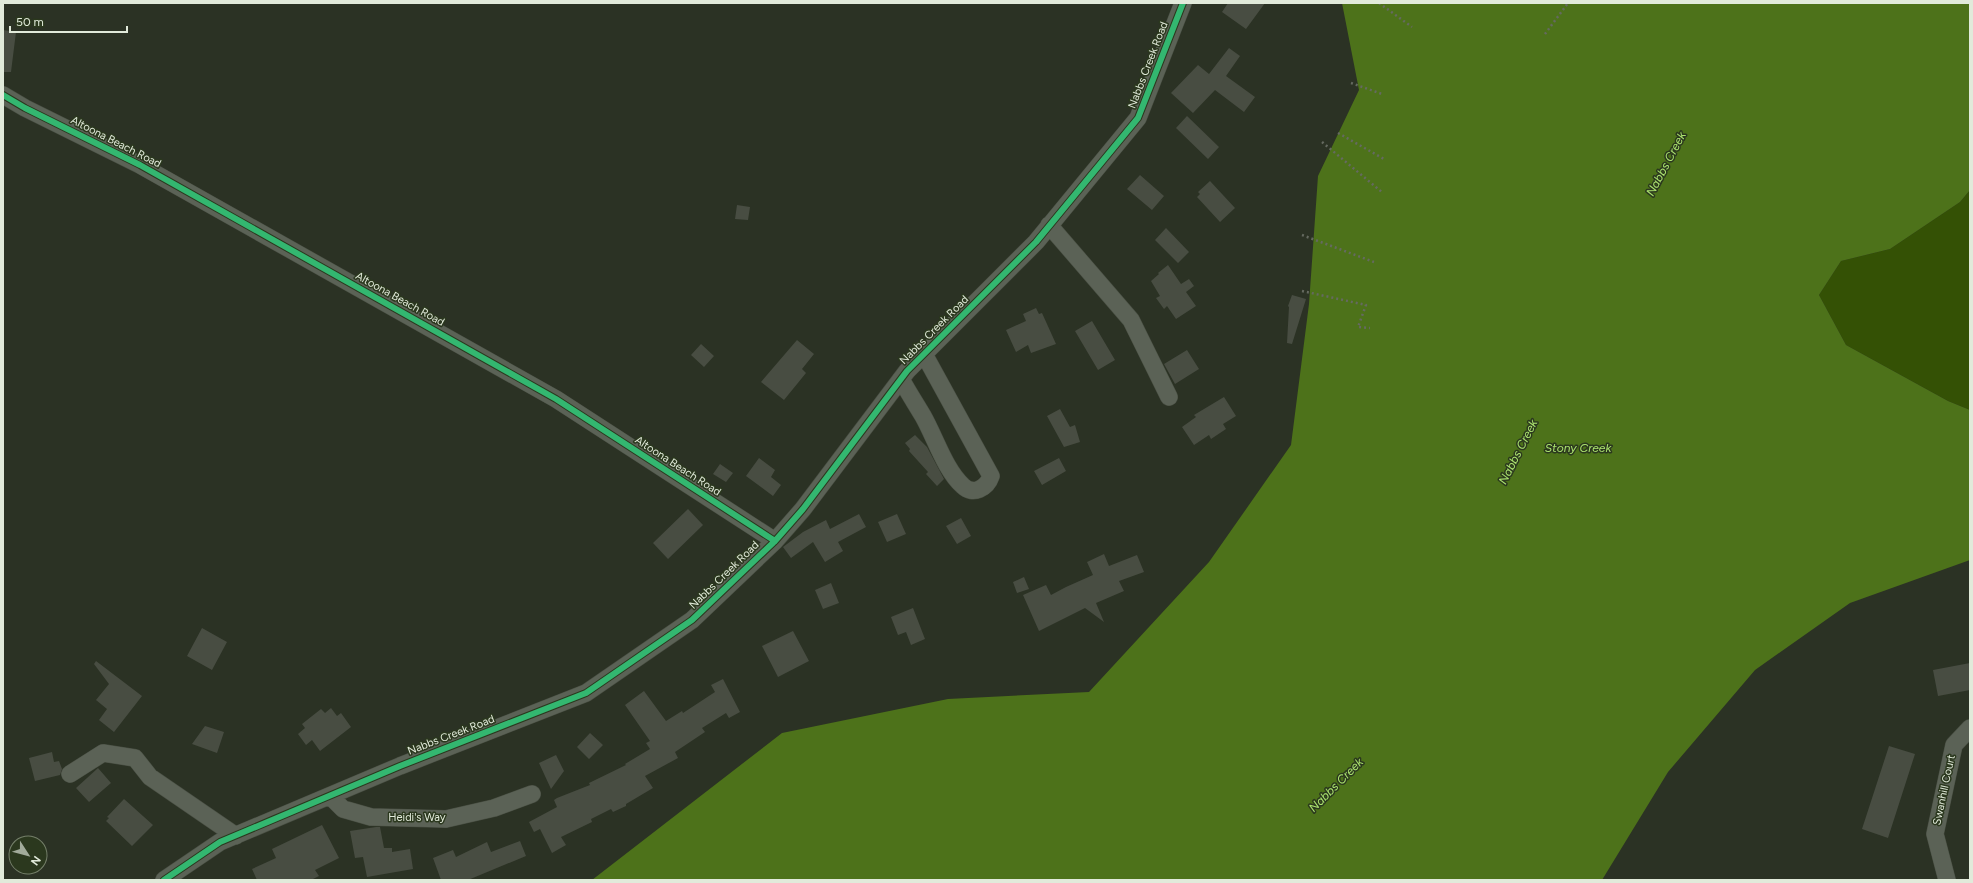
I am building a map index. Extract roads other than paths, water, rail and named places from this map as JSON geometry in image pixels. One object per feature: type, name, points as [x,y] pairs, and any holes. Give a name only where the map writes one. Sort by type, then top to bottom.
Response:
[{"type":"street","name":"Nabbs Creek Road","points":[[164,880],[220,842],[400,766],[586,693],[692,620],[775,541],[803,509],[901,379],[1036,242],[1138,118],[1183,3]]},
{"type":"street","name":"Altoona Beach Road","points":[[3,95],[25,108],[140,164],[556,399],[775,541]]},
{"type":"street","points":[[1050,225],[1131,320],[1169,397]]},
{"type":"street","points":[[901,379],[923,416],[955,477],[964,487],[973,490],[982,489],[989,483],[990,476],[924,354]]},
{"type":"street","name":"Swanhill Court","points":[[1947,880],[1934,834],[1954,744],[1970,728]]},
{"type":"street","points":[[70,774],[102,753],[135,758],[150,777],[236,836]]},
{"type":"street","name":"Heidi's Way","points":[[330,796],[343,809],[371,817],[446,819],[494,808],[532,794]]},
{"type":"water","name":"Stony Creek","points":[[1342,3],[1970,3],[1970,190],[1960,202],[1890,249],[1841,261],[1819,295],[1846,345],[1948,401],[1970,410],[1970,560],[1850,603],[1755,670],[1668,772],[1602,880],[592,880],[782,733],[948,699],[1089,692],[1209,562],[1291,445],[1309,304],[1318,176],[1359,90]]},
{"type":"water label","name":"Nabbs Creek","points":[[1666,164]]},
{"type":"water label","name":"Nabbs Creek","points":[[1518,452]]},
{"type":"water label","name":"Nabbs Creek","points":[[1336,785]]}]
